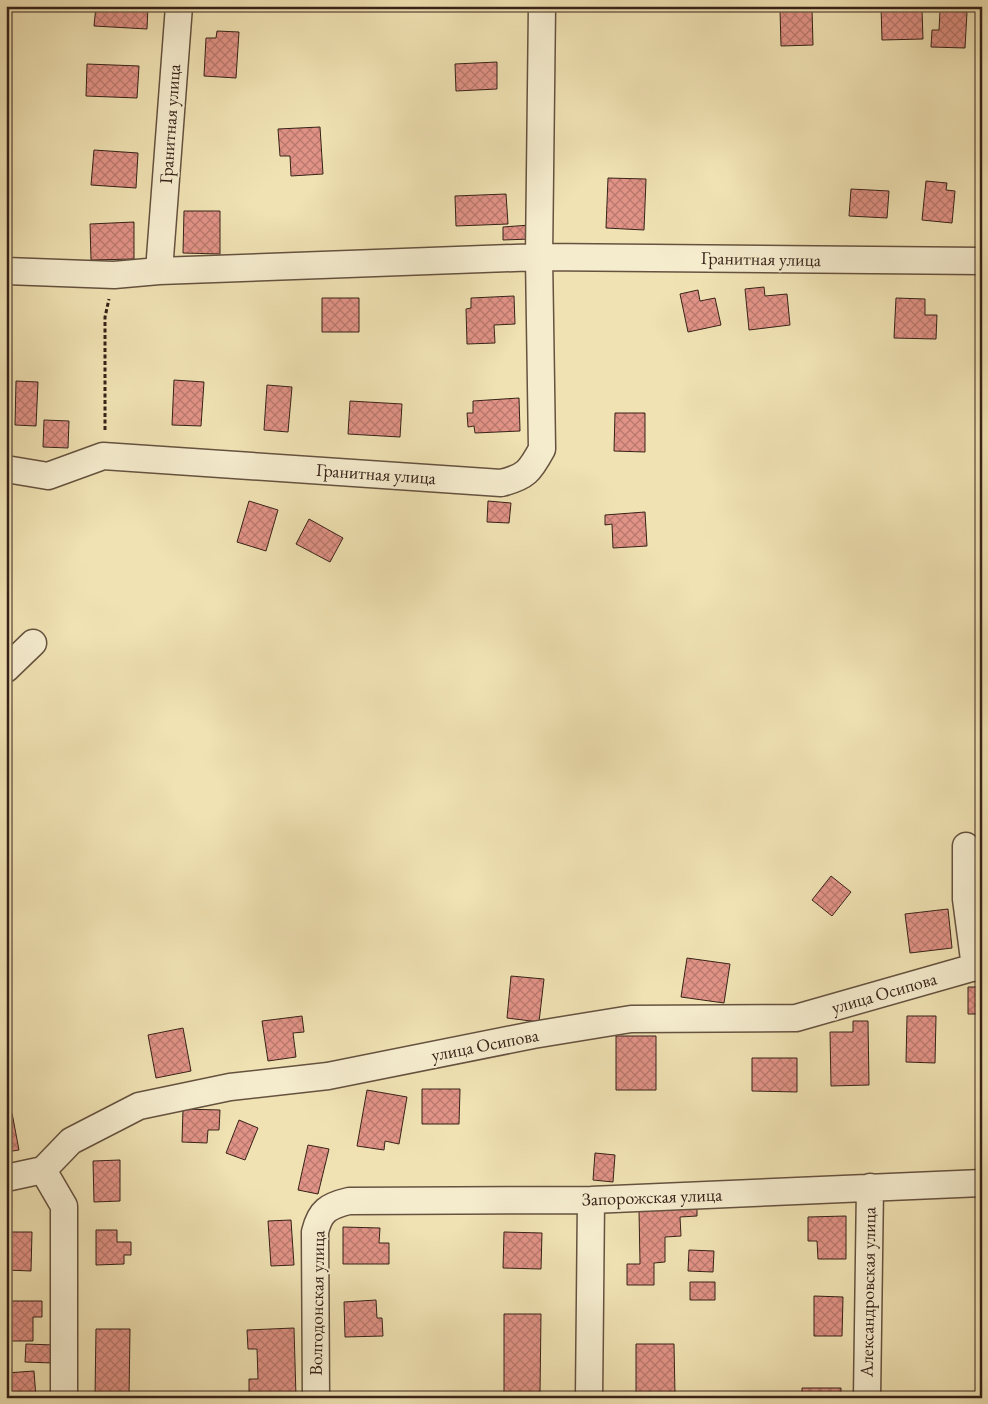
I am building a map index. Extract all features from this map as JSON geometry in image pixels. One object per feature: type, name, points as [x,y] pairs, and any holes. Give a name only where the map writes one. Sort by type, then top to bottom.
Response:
[{"type":"street","name":"Гранитная улица","points":[[159,271],[179,6]]},
{"type":"street","name":"Гранитная улица","points":[[6,469],[48,476],[102,456],[500,483],[518,479],[532,468],[542,449],[539,257],[542,6]]},
{"type":"street","name":"Гранитная улица","points":[[6,271],[114,275],[159,271],[539,257],[982,261]]},
{"type":"street","points":[[6,669],[33,643]]},
{"type":"street","points":[[966,846],[966,899],[978,968]]},
{"type":"street","name":"улица Осипова","points":[[43,1170],[70,1141],[140,1106],[230,1087],[328,1076],[533,1035],[631,1019],[796,1018],[978,968]]},
{"type":"street","points":[[6,1178],[43,1170],[64,1206],[64,1398]]},
{"type":"street","name":"Запорожская улица","points":[[325,1211],[336,1204],[349,1201],[591,1200],[982,1183]]},
{"type":"street","name":"Александровская улица","points":[[867,1398],[870,1187]]},
{"type":"street","points":[[588,1398],[591,1200]]},
{"type":"street","name":"Волгодонская улица","points":[[316,1398],[315,1232],[318,1220],[325,1211]]},
{"type":"path","points":[[102,456],[106,416],[105,317],[114,275]]},
{"type":"building","points":[[96,6],[148,6],[147,29],[94,26]]},
{"type":"building","points":[[881,6],[899,6],[899,11],[922,10],[923,39],[882,40]]},
{"type":"building","points":[[812,9],[813,45],[781,46],[780,10]]},
{"type":"building","points":[[940,11],[967,12],[965,48],[931,47],[932,30],[939,30]]},
{"type":"building","points":[[217,31],[239,32],[236,78],[204,76],[206,38],[216,38]]},
{"type":"building","points":[[497,62],[497,89],[456,91],[455,64]]},
{"type":"building","points":[[87,64],[139,66],[137,98],[86,96]]},
{"type":"building","points":[[320,127],[323,174],[291,176],[290,156],[280,156],[278,129]]},
{"type":"building","points":[[94,150],[138,153],[136,188],[91,185]]},
{"type":"building","points":[[608,178],[646,179],[644,230],[606,228]]},
{"type":"building","points":[[926,181],[947,183],[946,190],[955,191],[952,223],[922,220]]},
{"type":"building","points":[[851,189],[889,191],[887,218],[849,216]]},
{"type":"building","points":[[506,194],[508,224],[456,226],[455,196]]},
{"type":"building","points":[[184,211],[220,211],[220,254],[183,253]]},
{"type":"building","points":[[134,222],[134,259],[91,260],[90,224]]},
{"type":"building","points":[[530,225],[531,239],[503,240],[503,227]]},
{"type":"building","points":[[764,287],[765,296],[787,294],[790,325],[749,330],[745,289]]},
{"type":"building","points":[[698,290],[700,301],[715,298],[721,325],[688,332],[680,294]]},
{"type":"building","points":[[514,296],[515,324],[494,325],[495,343],[467,344],[466,309],[471,308],[471,298]]},
{"type":"building","points":[[322,298],[359,298],[359,332],[322,332]]},
{"type":"building","points":[[896,298],[925,299],[925,315],[937,315],[936,339],[894,338]]},
{"type":"building","points":[[978,304],[982,304],[982,331],[979,331]]},
{"type":"building","points":[[174,380],[204,382],[201,426],[172,425]]},
{"type":"building","points":[[16,381],[38,382],[36,426],[15,425]]},
{"type":"building","points":[[267,385],[292,387],[288,432],[264,430]]},
{"type":"building","points":[[519,398],[520,431],[475,433],[474,426],[468,427],[467,413],[473,413],[473,401]]},
{"type":"building","points":[[350,401],[402,404],[400,437],[348,434]]},
{"type":"building","points":[[615,413],[645,413],[645,452],[614,451]]},
{"type":"building","points":[[44,420],[69,421],[68,448],[43,447]]},
{"type":"building","points":[[249,501],[278,510],[266,551],[237,542]]},
{"type":"building","points":[[488,501],[511,503],[509,523],[487,522]]},
{"type":"building","points":[[645,512],[647,546],[613,548],[612,524],[605,525],[605,515]]},
{"type":"building","points":[[309,519],[343,538],[330,562],[296,544]]},
{"type":"building","points":[[831,876],[851,892],[832,916],[812,900]]},
{"type":"building","points":[[948,909],[952,948],[910,953],[905,914]]},
{"type":"building","points":[[687,958],[730,964],[724,1003],[681,997]]},
{"type":"building","points":[[511,976],[544,979],[539,1022],[507,1018]]},
{"type":"building","points":[[968,987],[982,987],[982,1014],[968,1014]]},
{"type":"building","points":[[302,1016],[304,1032],[293,1033],[296,1057],[268,1061],[262,1021]]},
{"type":"building","points":[[907,1016],[936,1016],[935,1063],[906,1062]]},
{"type":"building","points":[[853,1021],[868,1021],[869,1085],[831,1086],[830,1032],[853,1032]]},
{"type":"building","points":[[183,1028],[191,1071],[156,1078],[148,1035]]},
{"type":"building","points":[[616,1036],[656,1036],[656,1090],[616,1090]]},
{"type":"building","points":[[752,1058],[797,1058],[797,1092],[752,1091]]},
{"type":"building","points":[[422,1089],[460,1089],[459,1124],[422,1124]]},
{"type":"building","points":[[367,1090],[407,1097],[399,1144],[385,1141],[384,1150],[357,1146]]},
{"type":"building","points":[[183,1109],[220,1110],[219,1130],[208,1130],[207,1143],[182,1142]]},
{"type":"building","points":[[12,1113],[19,1150],[6,1152],[6,1114]]},
{"type":"building","points":[[239,1120],[258,1128],[245,1160],[226,1153]]},
{"type":"building","points":[[308,1145],[329,1149],[318,1194],[298,1190]]},
{"type":"building","points":[[595,1153],[615,1155],[613,1182],[593,1180]]},
{"type":"building","points":[[120,1160],[120,1201],[94,1202],[93,1161]]},
{"type":"building","points":[[697,1200],[697,1216],[680,1217],[681,1236],[665,1237],[665,1262],[654,1263],[654,1285],[627,1285],[627,1264],[640,1264],[639,1210]]},
{"type":"building","points":[[846,1216],[846,1259],[818,1259],[817,1241],[808,1241],[808,1217]]},
{"type":"building","points":[[291,1220],[294,1265],[271,1266],[268,1221]]},
{"type":"building","points":[[343,1227],[380,1228],[379,1243],[389,1243],[389,1264],[343,1264]]},
{"type":"building","points":[[96,1230],[117,1230],[117,1242],[131,1242],[131,1255],[124,1255],[124,1264],[96,1265]]},
{"type":"building","points":[[6,1232],[32,1232],[31,1271],[6,1270]]},
{"type":"building","points":[[504,1232],[542,1233],[541,1269],[503,1268]]},
{"type":"building","points":[[689,1250],[714,1251],[713,1272],[688,1271]]},
{"type":"building","points":[[690,1282],[715,1282],[715,1300],[690,1300]]},
{"type":"building","points":[[814,1296],[843,1297],[842,1336],[814,1336]]},
{"type":"building","points":[[376,1300],[377,1318],[382,1318],[383,1336],[345,1337],[344,1302]]},
{"type":"building","points":[[6,1301],[42,1301],[42,1317],[33,1317],[33,1341],[6,1341]]},
{"type":"building","points":[[504,1314],[541,1314],[540,1394],[504,1394]]},
{"type":"building","points":[[294,1328],[296,1397],[249,1398],[249,1379],[258,1379],[257,1349],[248,1349],[247,1330]]},
{"type":"building","points":[[96,1329],[130,1329],[129,1398],[95,1397]]},
{"type":"building","points":[[26,1344],[54,1345],[53,1363],[25,1362]]},
{"type":"building","points":[[636,1344],[674,1344],[675,1395],[636,1396]]},
{"type":"building","points":[[34,1371],[36,1398],[6,1398],[6,1373]]},
{"type":"building","points":[[802,1388],[841,1388],[841,1398],[802,1398]]},
{"type":"building","points":[[347,1393],[382,1393],[382,1398],[347,1398]]}]
